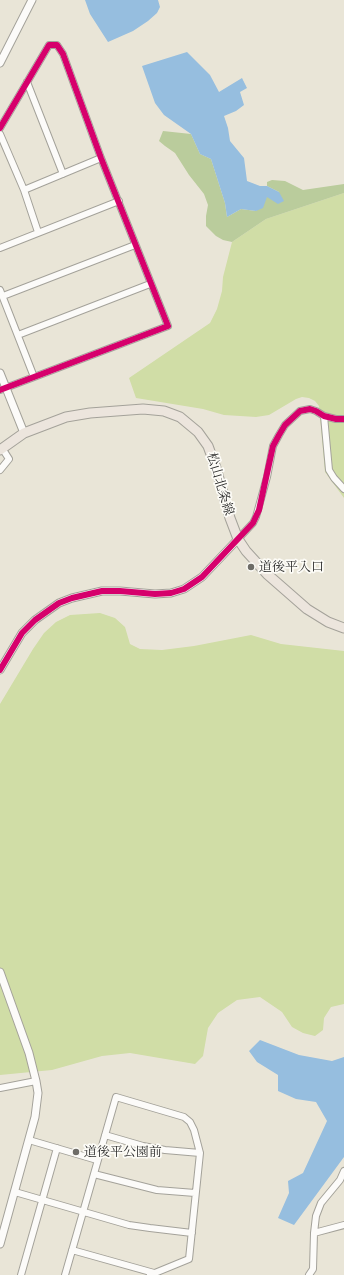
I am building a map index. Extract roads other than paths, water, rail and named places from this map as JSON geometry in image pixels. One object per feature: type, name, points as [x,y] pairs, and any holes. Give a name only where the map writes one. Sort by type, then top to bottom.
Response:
[{"type":"main road","name":"松山北条線","points":[[1,449],[24,433],[66,417],[143,408],[173,414],[193,426],[208,446],[216,468],[230,518],[238,539],[246,551],[267,574],[307,609],[328,622],[344,628]]},
{"type":"street","points":[[0,63],[32,0]]},
{"type":"street","points":[[0,128],[49,45],[57,45],[63,54],[150,284],[168,326],[3,389]]},
{"type":"street","points":[[27,82],[63,174]]},
{"type":"street","points":[[0,134],[24,190],[38,232]]},
{"type":"street","points":[[24,190],[102,158]]},
{"type":"street","points":[[0,248],[119,201]]},
{"type":"street","points":[[34,378],[1,293],[135,245]]},
{"type":"street","points":[[18,335],[150,284]]},
{"type":"street","points":[[0,373],[3,389],[24,433]]},
{"type":"street","points":[[0,670],[22,633],[35,620],[59,603],[72,598],[102,591],[155,594],[171,593],[184,588],[202,577],[256,518],[268,477],[273,446],[285,425],[300,411],[316,411],[324,416],[344,419]]},
{"type":"street","points":[[324,416],[329,470],[344,490]]},
{"type":"street","points":[[0,470],[9,459],[1,449]]},
{"type":"street","points":[[0,972],[29,1053],[38,1093],[29,1140],[0,1243]]},
{"type":"street","points":[[0,1088],[36,1081]]},
{"type":"street","points":[[65,1275],[97,1160],[116,1097],[184,1116],[190,1122],[194,1130],[200,1153],[189,1259],[152,1274],[72,1250]]},
{"type":"street","points":[[105,1135],[143,1146],[165,1150],[200,1153]]},
{"type":"street","points":[[29,1140],[97,1160]]},
{"type":"street","points":[[21,1275],[57,1148]]},
{"type":"street","points":[[309,1275],[313,1269],[316,1216],[321,1203],[340,1180],[344,1171]]},
{"type":"street","points":[[94,1174],[157,1190],[195,1193]]},
{"type":"street","points":[[15,1192],[129,1224],[192,1233]]},
{"type":"street","points":[[314,1233],[344,1225]]},
{"type":"water","points":[[85,0],[158,0],[160,7],[157,13],[148,21],[133,31],[108,42],[90,14]]},
{"type":"water","points":[[187,52],[210,75],[219,92],[242,78],[247,88],[240,92],[244,105],[236,111],[224,116],[230,141],[244,158],[247,181],[260,186],[267,186],[279,192],[284,201],[278,204],[267,197],[263,208],[256,211],[241,209],[227,217],[225,203],[211,159],[200,154],[191,134],[164,115],[155,103],[142,66]]},
{"type":"water","points":[[260,1040],[299,1055],[332,1061],[344,1057],[344,1157],[294,1225],[278,1218],[289,1193],[288,1181],[303,1173],[327,1121],[316,1102],[296,1099],[278,1091],[278,1075],[257,1062],[249,1051]]},
{"type":"place","name":"道後平入口","points":[[251,567]]},
{"type":"place","name":"道後平公園前","points":[[76,1152]]}]
